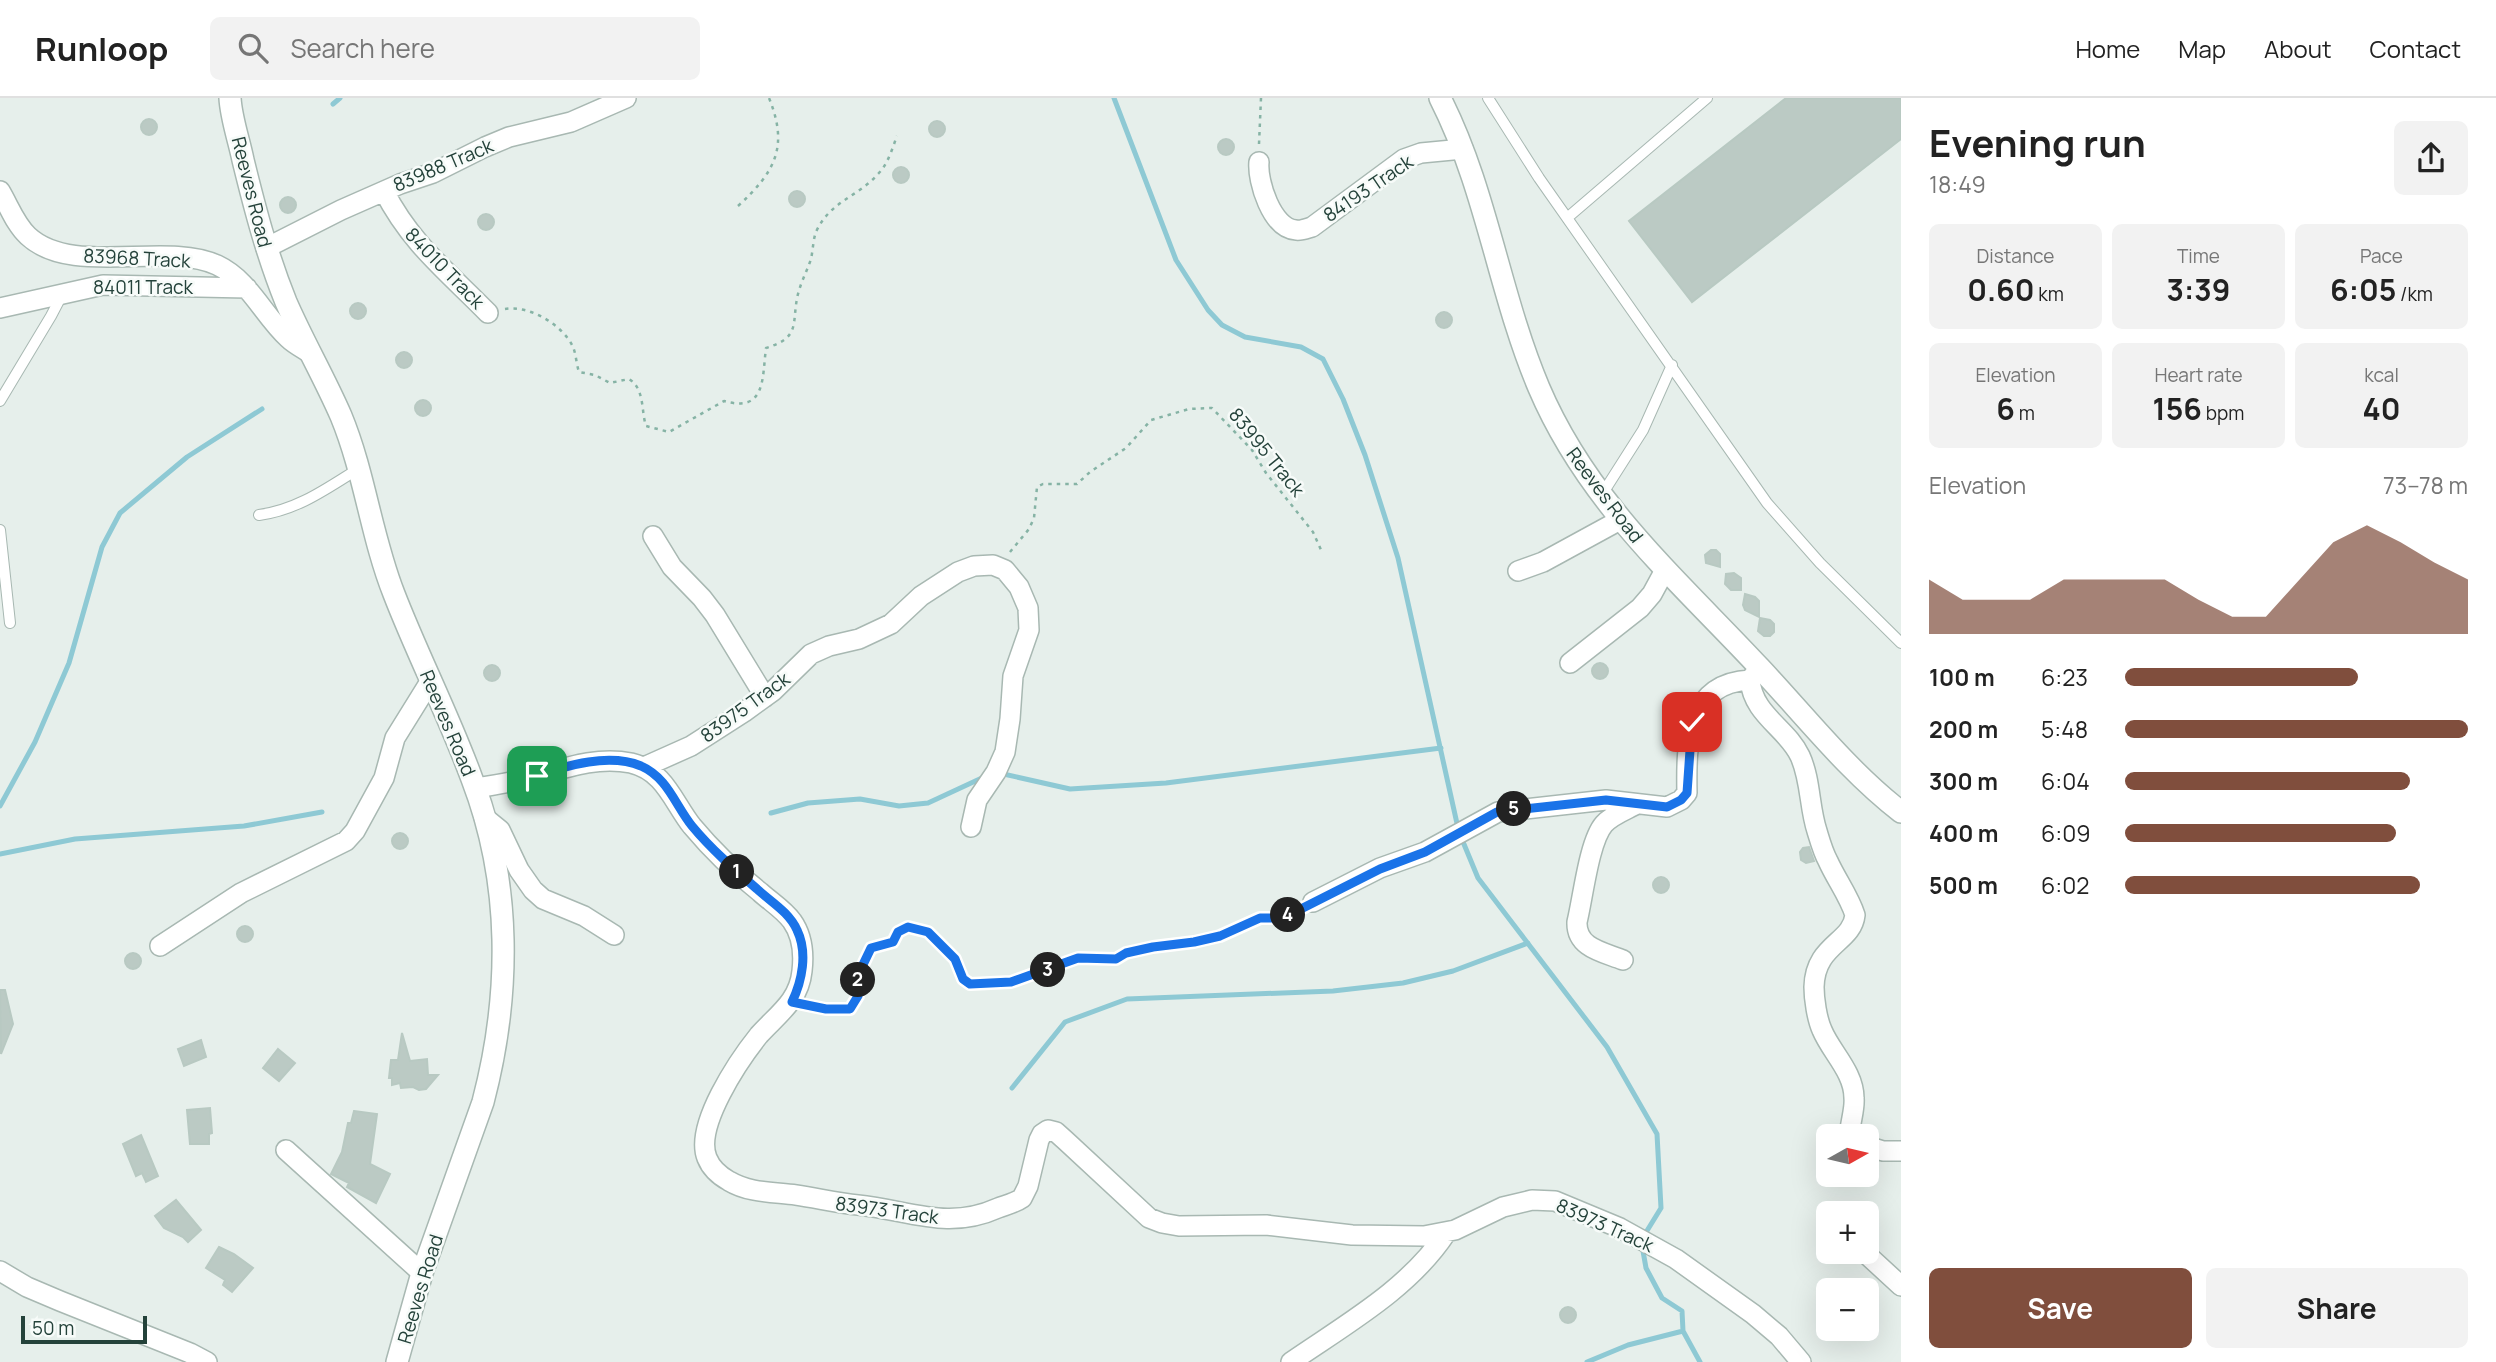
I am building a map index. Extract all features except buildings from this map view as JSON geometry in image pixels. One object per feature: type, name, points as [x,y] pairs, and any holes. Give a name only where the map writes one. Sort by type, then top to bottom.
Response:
[{"type":"street","name":"Reeves Road","points":[[230,98],[251,197],[266,248],[340,416],[359,469],[384,568],[476,788],[495,859],[502,904],[504,957],[499,1030],[483,1102],[422,1273],[397,1362]]},
{"type":"street","name":"83988 Track","points":[[266,248],[384,191],[433,173],[509,137],[571,122],[626,98]]},
{"type":"street","name":"Reeves Road","points":[[1440,98],[1463,149],[1524,352],[1556,425],[1574,457],[1620,520],[1755,674],[1901,811]]},
{"type":"street","name":"84193 Track","points":[[1259,162],[1258,174],[1273,215],[1281,223],[1295,230],[1312,227],[1404,159],[1421,153],[1463,149]]},
{"type":"street","name":"83968 Track","points":[[0,191],[21,229],[43,246],[75,255],[173,257],[216,265],[247,288],[284,335],[310,353]]},
{"type":"street","name":"84010 Track","points":[[384,191],[411,236],[488,313]]},
{"type":"street","name":"84011 Track","points":[[0,308],[86,287],[118,284],[247,288]]},
{"type":"street","points":[[1518,571],[1543,562],[1620,520]]},
{"type":"street","points":[[653,536],[672,567],[702,597],[715,615],[765,697]]},
{"type":"street","points":[[971,827],[976,800],[996,772],[1005,751],[1013,676],[1029,630],[1028,608],[1019,587],[1004,570],[993,565]]},
{"type":"street","name":"83975 Track","points":[[644,767],[691,746],[765,697],[811,654],[829,646],[859,639],[891,624],[921,596],[958,572],[974,566],[993,565]]},
{"type":"street","points":[[1570,663],[1640,608],[1652,594],[1665,570]]},
{"type":"street","points":[[1313,902],[1380,869],[1425,852],[1497,812],[1606,800],[1667,807],[1687,793],[1692,722],[1698,708],[1718,688],[1755,674],[1753,696],[1800,757],[1823,850],[1854,911],[1853,924],[1820,960],[1815,971],[1814,992],[1822,1030],[1841,1060],[1854,1098],[1851,1124]]},
{"type":"street","points":[[160,946],[241,893],[346,841],[355,831],[384,778],[395,738],[431,680]]},
{"type":"street","points":[[476,788],[503,784],[573,765],[613,761],[644,767]]},
{"type":"street","name":"83973 Track","points":[[644,767],[669,789],[702,837],[736,871],[781,908],[800,935],[803,953],[799,987],[792,1002],[760,1035],[718,1097],[712,1111],[706,1137],[707,1159],[718,1173],[730,1182],[761,1192],[883,1208],[933,1219],[977,1217],[1022,1198],[1028,1186],[1039,1140],[1048,1130],[1056,1132],[1141,1212],[1162,1223],[1179,1226],[1266,1225],[1352,1235],[1424,1236],[1446,1233],[1503,1208],[1532,1200],[1555,1201],[1647,1242],[1676,1259],[1753,1314],[1779,1336],[1801,1362]]},
{"type":"street","points":[[1623,960],[1584,943],[1577,931],[1577,922],[1595,838],[1603,825],[1637,804]]},
{"type":"street","points":[[484,817],[500,830],[533,890],[543,899],[584,916],[614,935]]},
{"type":"street","points":[[286,1150],[422,1273]]},
{"type":"street","points":[[1880,1150],[1901,1151]]},
{"type":"street","points":[[1291,1362],[1405,1282],[1432,1255],[1446,1233]]},
{"type":"street","points":[[1877,1264],[1901,1286]]},
{"type":"street","points":[[0,1271],[27,1287],[207,1362]]},
{"type":"lane","points":[[1488,98],[1539,178],[1767,503],[1820,563],[1901,643]]},
{"type":"lane","points":[[1567,218],[1707,98]]},
{"type":"lane","points":[[0,401],[63,293]]},
{"type":"lane","points":[[1601,496],[1643,430],[1672,365]]},
{"type":"lane","points":[[258,515],[298,506],[359,469]]},
{"type":"lane","points":[[0,530],[10,623]]},
{"type":"path","points":[[738,206],[762,181],[778,151],[779,132],[769,98]]},
{"type":"path","points":[[1259,162],[1261,98]]},
{"type":"path","name":"84010 Track","points":[[488,313],[511,308],[543,317],[562,332],[573,346],[579,372],[595,375],[610,383],[629,379],[634,382],[644,402],[646,426],[669,432],[724,401],[741,405],[750,402],[758,395],[766,348],[781,344],[792,333],[798,296],[816,233],[831,209],[878,174],[889,158],[897,136]]},
{"type":"path","name":"83995 Track","points":[[993,565],[1008,554],[1029,529],[1037,503],[1037,486],[1077,484],[1126,448],[1151,420],[1202,408],[1212,408],[1252,450],[1266,473],[1313,532],[1322,552]]},
{"type":"path","points":[[792,1002],[826,1009],[850,1009],[858,996],[858,975],[871,948],[893,942],[898,932],[908,927],[928,932],[955,959],[963,979],[976,985],[1011,982],[1078,958],[1116,959],[1126,953],[1153,947],[1220,936],[1255,919],[1279,918],[1313,902]]},
{"type":"waterway","points":[[333,104],[340,98]]},
{"type":"waterway","points":[[1114,98],[1176,260],[1208,310],[1222,325],[1245,337],[1301,347],[1323,359],[1343,399],[1365,455],[1398,558],[1458,828]]},
{"type":"waterway","points":[[0,806],[35,742],[69,663],[102,547],[120,513],[187,457],[262,409]]},
{"type":"waterway","points":[[999,773],[1070,789],[1166,783],[1441,748]]},
{"type":"waterway","points":[[771,813],[808,803],[860,799],[899,806],[928,803],[984,777]]},
{"type":"waterway","points":[[0,854],[75,839],[244,826],[322,812]]},
{"type":"waterway","points":[[1461,837],[1478,878],[1607,1047],[1657,1134],[1661,1208],[1645,1234]]},
{"type":"waterway","points":[[1012,1088],[1065,1022],[1127,999],[1333,991],[1403,983],[1453,971],[1528,943]]},
{"type":"waterway","points":[[1643,1251],[1646,1268],[1662,1298],[1682,1311],[1683,1331],[1700,1362]]},
{"type":"waterway","points":[[1587,1362],[1628,1345],[1683,1331]]},
{"type":"route","points":[[537,776],[573,765],[613,761],[644,767],[660,779],[702,837],[736,871],[781,908],[797,929],[803,953],[802,971],[792,1002],[842,1010],[850,1009],[858,996],[858,975],[871,948],[893,942],[898,932],[908,927],[928,932],[955,959],[963,979],[970,984],[1011,982],[1078,958],[1116,959],[1126,953],[1153,947],[1220,936],[1255,919],[1279,918],[1291,914],[1345,885],[1425,852],[1497,812],[1606,800],[1667,807],[1681,800],[1687,793],[1692,722]]}]
